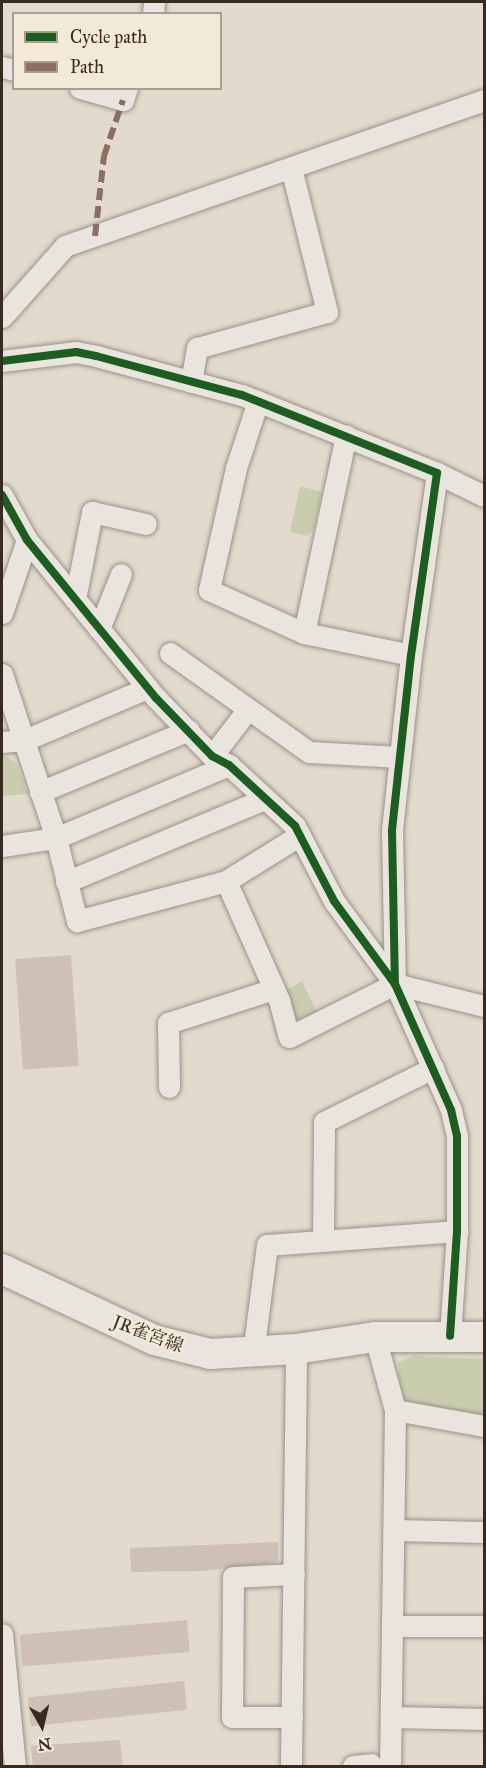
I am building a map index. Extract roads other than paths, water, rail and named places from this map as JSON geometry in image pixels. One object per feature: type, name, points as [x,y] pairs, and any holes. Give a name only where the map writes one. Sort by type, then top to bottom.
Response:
[{"type":"street","points":[[330,154],[360,131],[484,86]]},
{"type":"street","points":[[87,90],[123,100],[126,90]]},
{"type":"street","points":[[2,317],[65,246],[484,100]]},
{"type":"street","points":[[330,154],[350,156],[371,151],[438,123],[484,111]]},
{"type":"street","points":[[191,382],[197,348],[327,312],[291,168]]},
{"type":"street","points":[[2,361],[76,352],[191,382],[258,401],[346,435],[437,473],[484,496]]},
{"type":"street","points":[[258,401],[236,468],[209,590],[304,633],[411,655]]},
{"type":"street","points":[[304,633],[346,435]]},
{"type":"street","points":[[395,984],[392,831],[411,655],[437,473]]},
{"type":"street","points":[[2,495],[27,540],[147,688],[220,760],[295,826],[333,901],[395,984],[451,1110],[457,1136],[457,1231],[450,1336]]},
{"type":"street","points":[[75,599],[92,512],[146,524]]},
{"type":"street","points":[[2,614],[27,540]]},
{"type":"street","points":[[99,629],[121,574]]},
{"type":"street","points":[[170,653],[309,752],[400,757]]},
{"type":"street","points":[[2,674],[56,838],[77,921],[226,880],[300,835]]},
{"type":"street","points":[[2,742],[25,740],[147,688]]},
{"type":"street","points":[[2,846],[56,838],[220,760],[248,708]]},
{"type":"street","points":[[39,792],[189,730]]},
{"type":"street","points":[[66,882],[264,800]]},
{"type":"street","points":[[226,880],[274,989],[289,1036],[395,984],[484,1006]]},
{"type":"street","points":[[169,1087],[168,1023],[274,989]]},
{"type":"street","points":[[322,1241],[324,1122],[432,1068]]},
{"type":"street","points":[[253,1353],[267,1245],[457,1231]]},
{"type":"street","name":"JR雀宮線","points":[[2,1269],[154,1340],[210,1354],[296,1349],[375,1337],[484,1337]]},
{"type":"street","points":[[372,1766],[392,1718],[395,1530],[395,1410],[375,1337]]},
{"type":"street","points":[[291,1767],[296,1349]]},
{"type":"street","points":[[395,1410],[484,1426]]},
{"type":"street","points":[[395,1530],[484,1532]]},
{"type":"street","points":[[292,1717],[232,1717],[233,1576],[294,1574]]},
{"type":"street","points":[[394,1626],[484,1626]]},
{"type":"street","points":[[2,1634],[15,1767]]},
{"type":"street","points":[[392,1718],[484,1719]]}]
